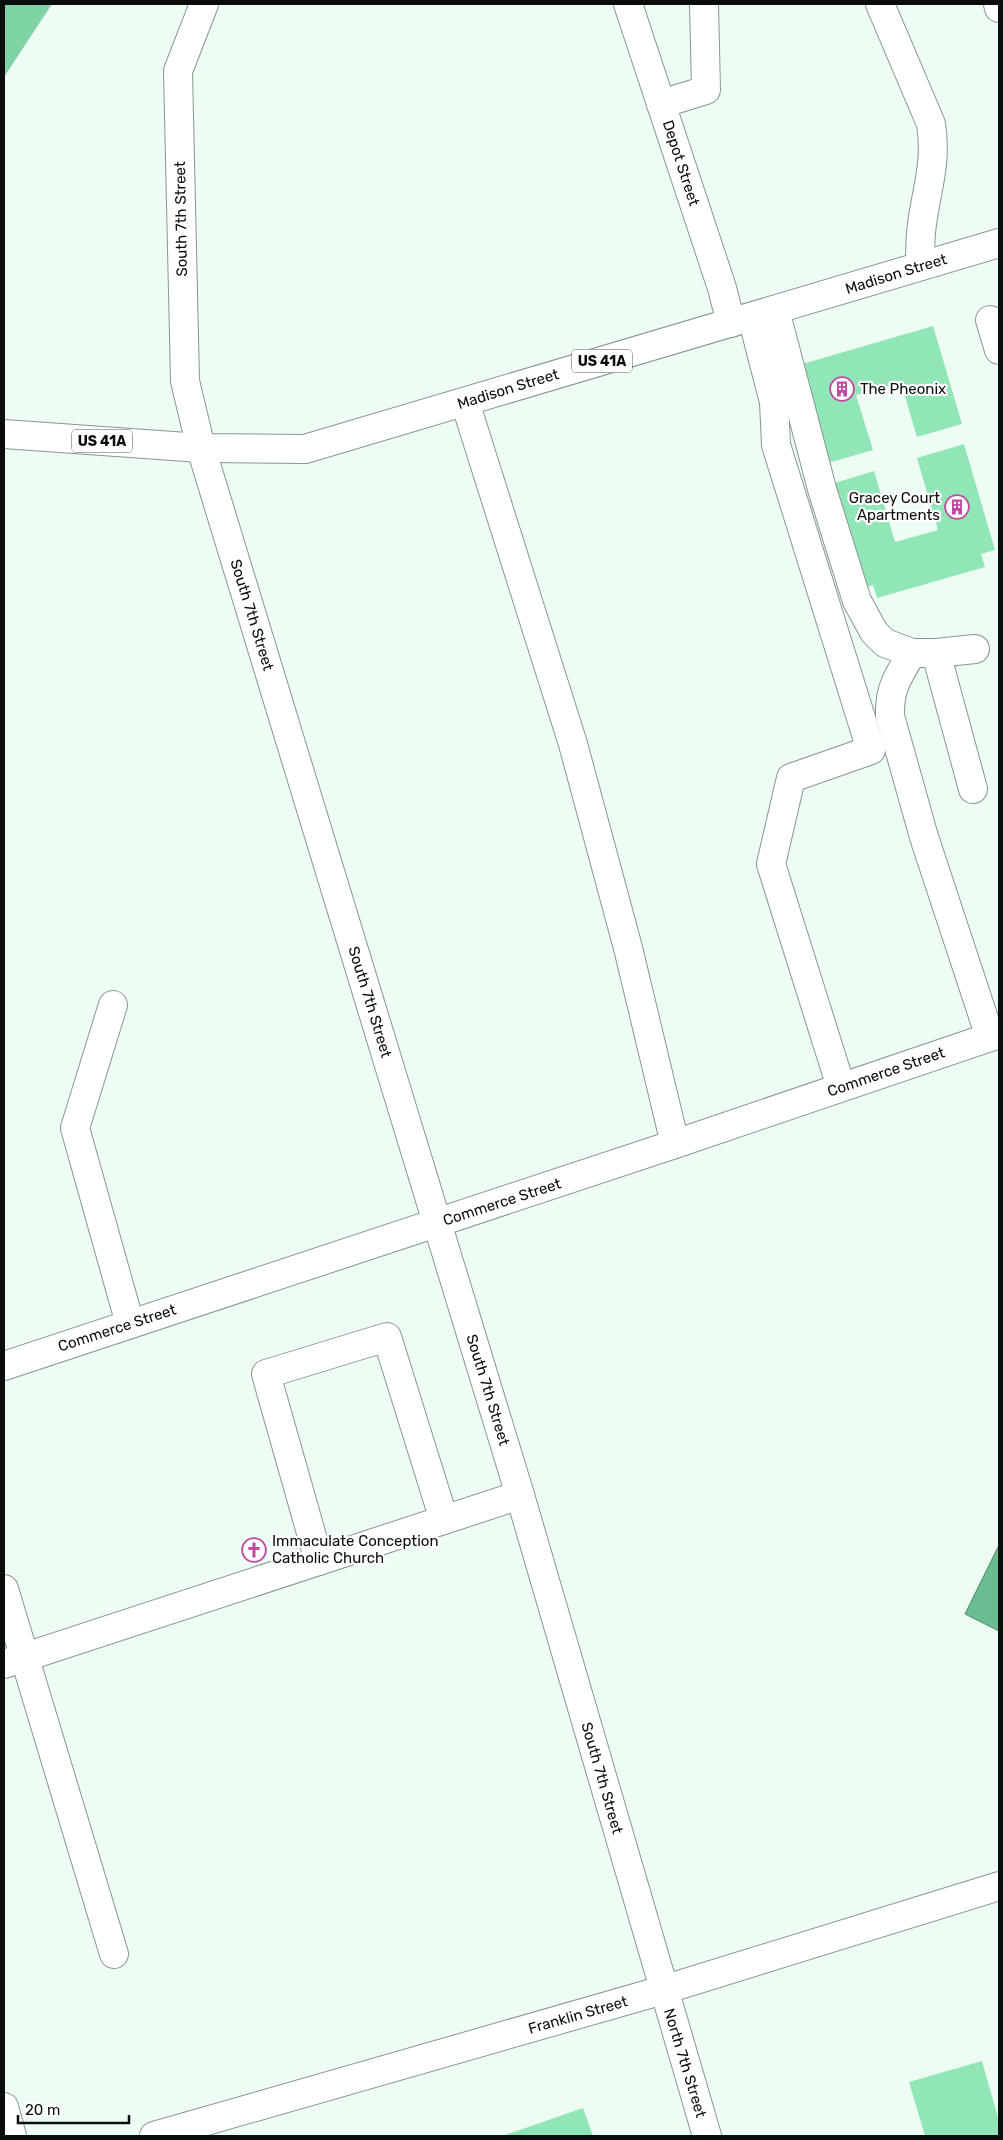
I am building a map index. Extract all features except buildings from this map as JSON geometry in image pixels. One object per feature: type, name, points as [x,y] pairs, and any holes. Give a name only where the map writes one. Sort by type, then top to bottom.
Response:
[{"type":"street","name":"South 7th Street","points":[[204,4],[178,71],[184,381],[201,448],[520,1495],[664,1990]]},
{"type":"street","name":"Depot Street","points":[[628,4],[722,288],[753,317]]},
{"type":"street","points":[[661,104],[706,90],[704,4]]},
{"type":"street","points":[[880,4],[931,124],[934,152],[933,168],[922,225],[920,266]]},
{"type":"street","points":[[998,4],[999,8]]},
{"type":"street","name":"Madison Street","points":[[4,434],[201,448],[305,449],[999,243]]},
{"type":"street","points":[[753,317],[822,489],[857,601],[874,632],[885,643],[924,653],[975,648]]},
{"type":"street","points":[[753,317],[774,402],[776,445],[871,750],[791,778],[771,864],[840,1087]]},
{"type":"street","points":[[990,320],[999,350]]},
{"type":"street","points":[[465,402],[572,744],[628,948],[675,1144]]},
{"type":"street","points":[[924,653],[973,789]]},
{"type":"street","points":[[924,653],[895,681],[889,700],[890,716],[924,837],[994,1035]]},
{"type":"street","points":[[114,1005],[75,1128],[130,1324]]},
{"type":"street","name":"Commerce Street","points":[[4,1366],[675,1144],[994,1035]]},
{"type":"street","points":[[319,1561],[266,1374],[387,1337],[444,1520]]},
{"type":"street","points":[[14,1661],[520,1495]]},
{"type":"street","points":[[4,1589],[14,1661],[114,1954]]},
{"type":"street","name":"Franklin Street","points":[[154,2136],[664,1990],[999,1886]]},
{"type":"street","name":"North 7th Street","points":[[664,1990],[707,2136]]},
{"type":"street","points":[[4,2107],[12,2136]]},
{"type":"shaded area","points":[[4,4],[52,4],[4,77]]},
{"type":"shaded area","points":[[999,1547],[999,1631],[965,1614]]},
{"type":"place","name":"The Pheonix","points":[[842,389]]},
{"type":"place","name":"Gracey Court Apartments","points":[[957,507]]},
{"type":"place","name":"Immaculate Conception Catholic Church","points":[[254,1550]]}]
